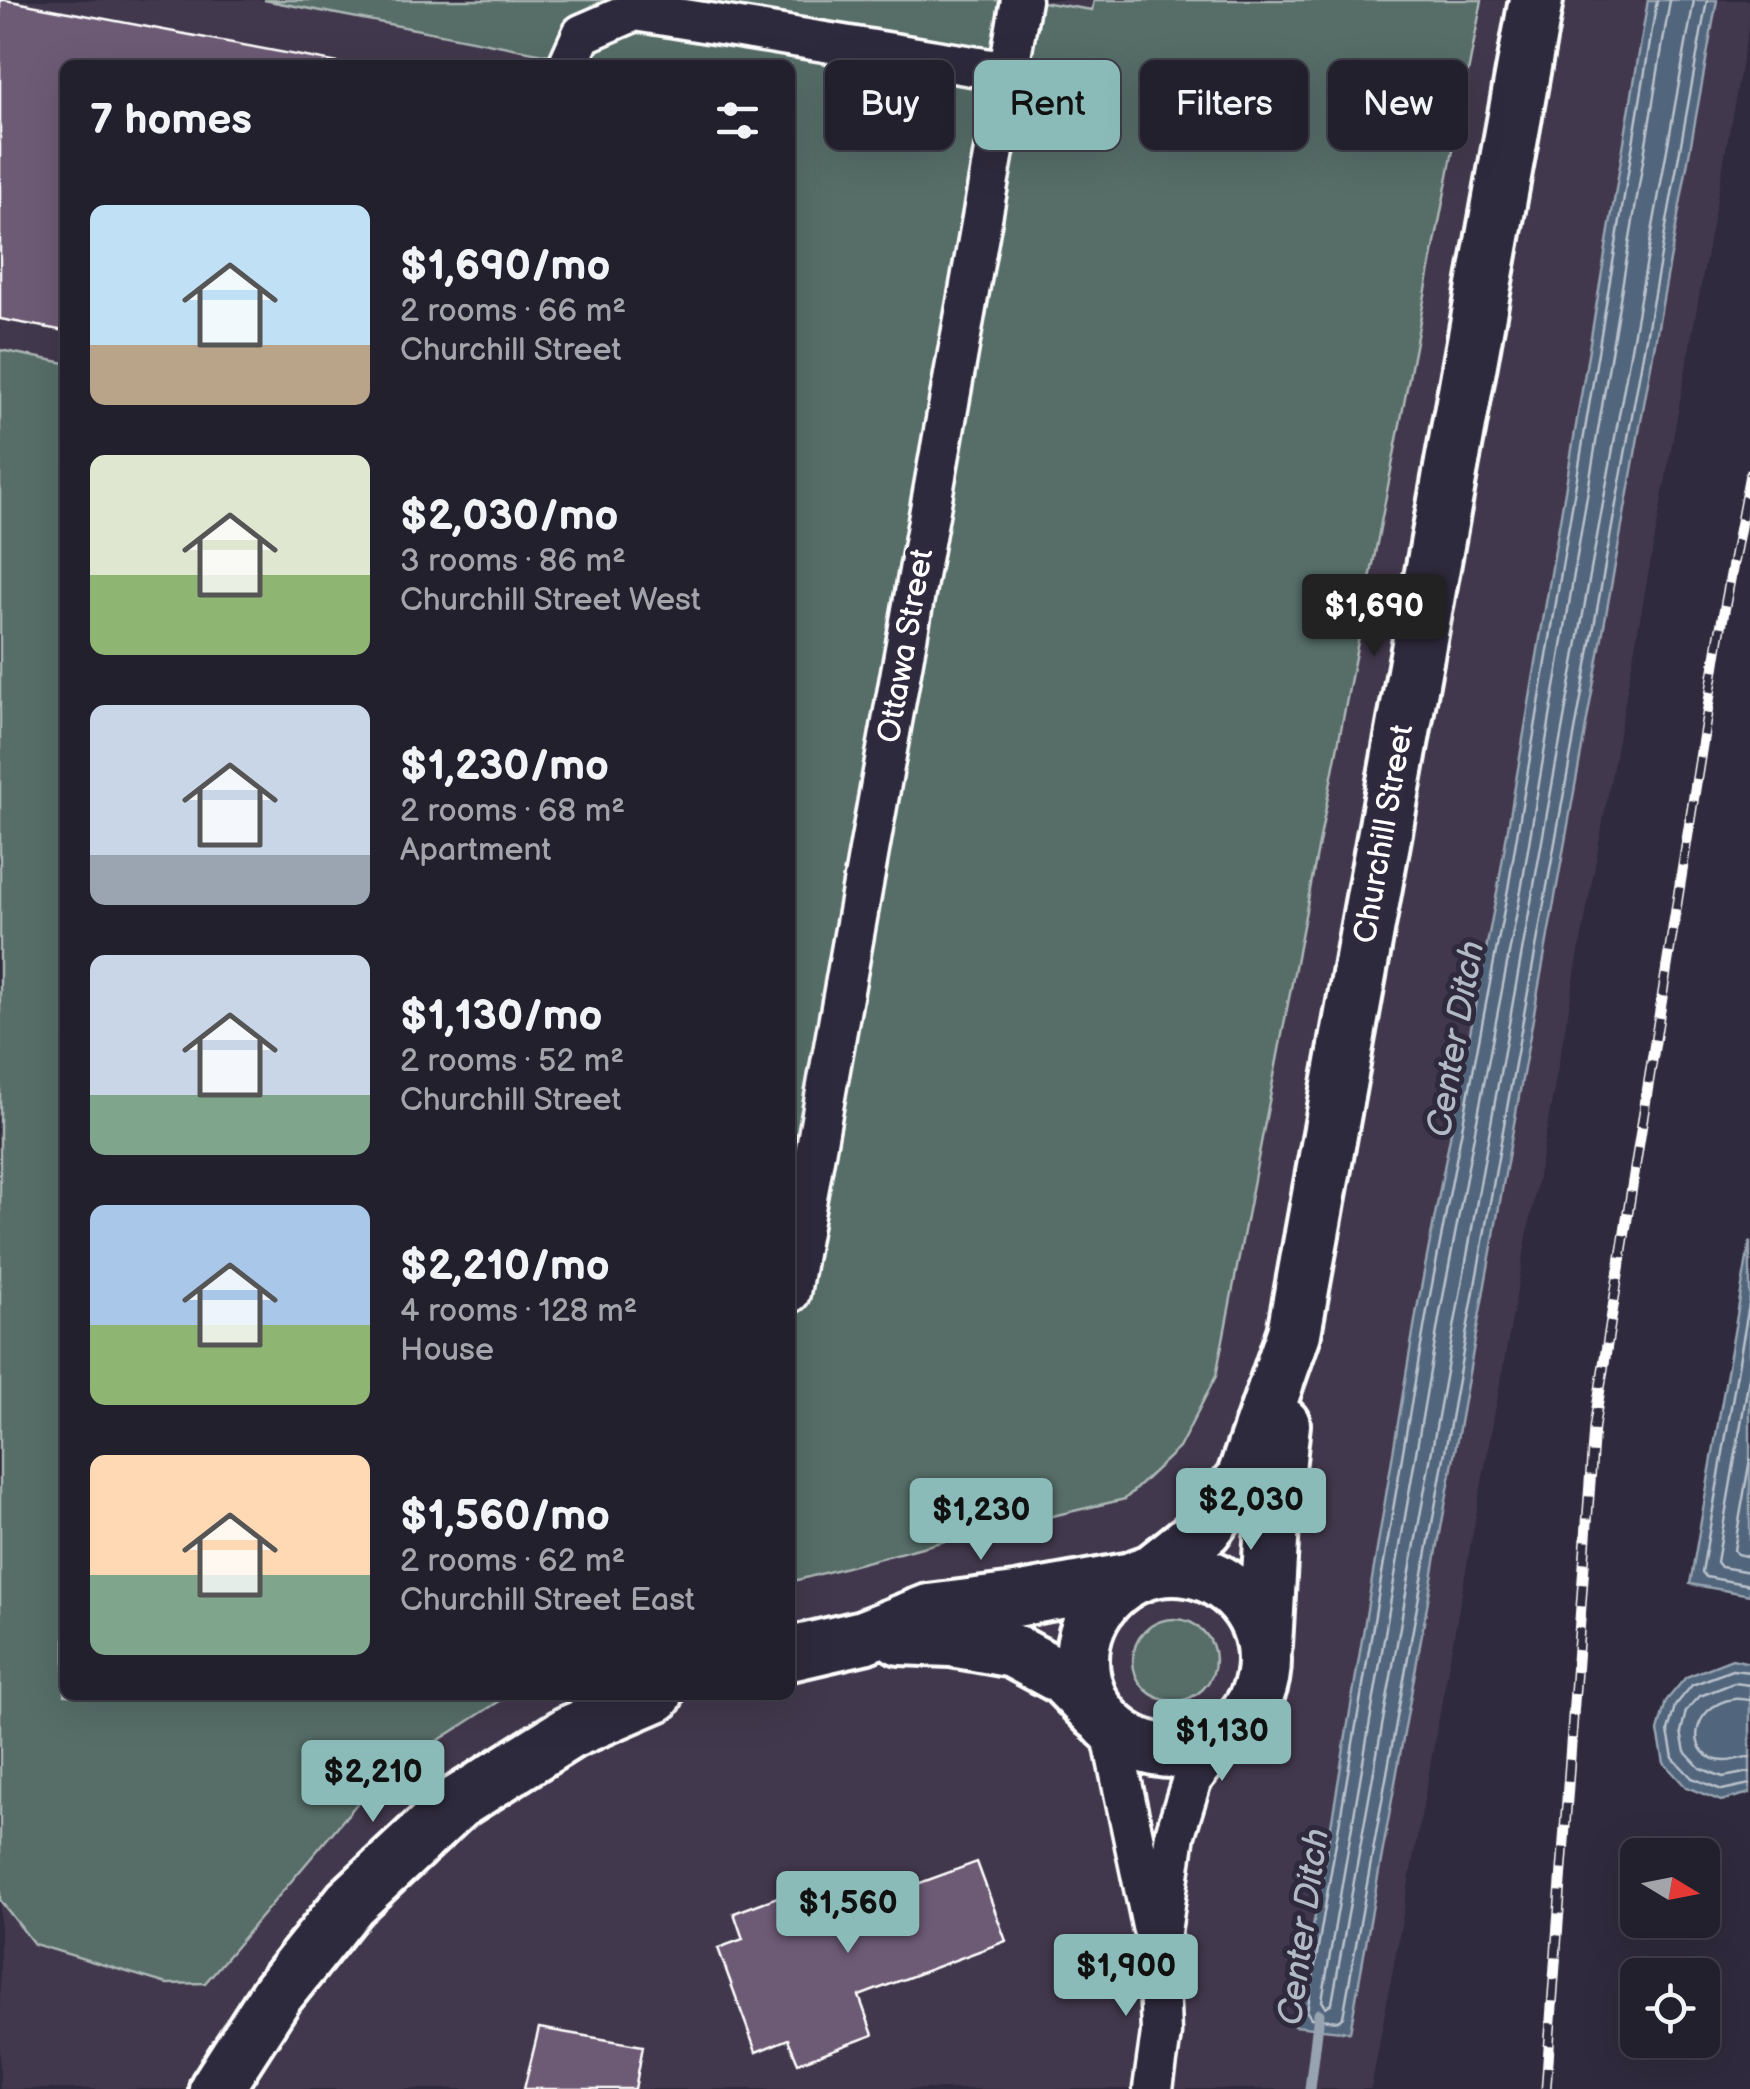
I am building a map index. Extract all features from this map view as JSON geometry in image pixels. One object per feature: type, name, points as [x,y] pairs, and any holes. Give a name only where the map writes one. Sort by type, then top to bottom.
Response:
[{"type":"street","name":"Ottawa Street","points":[[1010,60],[1022,0]]},
{"type":"street","name":"Churchill Street","points":[[1140,1575],[1205,1529],[1242,1479],[1294,1333],[1536,0]]},
{"type":"street","points":[[570,60],[582,34],[635,11],[974,66]]},
{"type":"street","name":"Ottawa Street","points":[[795,1265],[994,150]]},
{"type":"street","points":[[1152,2089],[1161,2033],[1158,1952],[1175,1834],[1192,1779],[1252,1708],[1262,1680],[1272,1524],[1294,1333]]},
{"type":"street","points":[[795,1653],[863,1638],[929,1611],[1016,1600],[1186,1568],[1216,1578],[1240,1596],[1256,1621],[1264,1650]]},
{"type":"street","points":[[1140,1575],[1102,1600],[1087,1628],[1081,1658],[1085,1689],[1105,1721],[1158,1952]]},
{"type":"street","points":[[863,1638],[951,1640],[1013,1651],[1063,1678],[1121,1736],[1148,1749],[1178,1752],[1207,1746],[1232,1730]]},
{"type":"street","points":[[216,2089],[277,1994],[350,1903],[457,1803],[570,1732],[644,1700]]},
{"type":"shaded area","points":[[0,0],[1750,0],[1750,18],[1371,2089],[0,2089]]},
{"type":"green space","points":[[264,0],[1029,0],[1092,10],[1094,0],[1482,0],[1468,72],[1468,60],[1328,60],[1328,150],[1453,150],[1216,1376],[1179,1448],[1125,1499],[795,1581],[795,60],[575,60]]},
{"type":"green space","points":[[0,350],[60,362],[60,1700],[501,1700],[377,1780],[205,1983],[167,1984],[34,1944],[0,1900]]},
{"type":"green space","points":[[1174,1619],[1190,1622],[1203,1631],[1212,1644],[1212,1676],[1203,1689],[1190,1698],[1174,1701],[1158,1698],[1145,1689],[1136,1676],[1133,1660],[1136,1644],[1145,1631],[1158,1622]]},
{"type":"water","points":[[1648,0],[1717,0],[1350,2032],[1294,2026],[1417,1309],[1498,887]]},
{"type":"water","points":[[1750,1241],[1750,1595],[1690,1584]]},
{"type":"water","points":[[1732,1659],[1750,1663],[1750,1793],[1721,1801],[1686,1787],[1664,1763],[1658,1731],[1666,1701],[1686,1677]]},
{"type":"building","points":[[0,0],[323,60],[60,60],[60,330],[0,319]]},
{"type":"building","points":[[977,1862],[1006,1941],[859,1996],[873,2035],[798,2063],[788,2039],[756,2052],[718,1948],[743,1939],[734,1913],[810,1885],[822,1919]]},
{"type":"building","points":[[539,2028],[643,2046],[635,2089],[524,2089]]},
{"type":"waterway","name":"Center Ditch","points":[[1310,2089],[1319,2014]]},
{"type":"railway","points":[[1546,2089],[1594,1427],[1719,638],[1750,474]]}]
